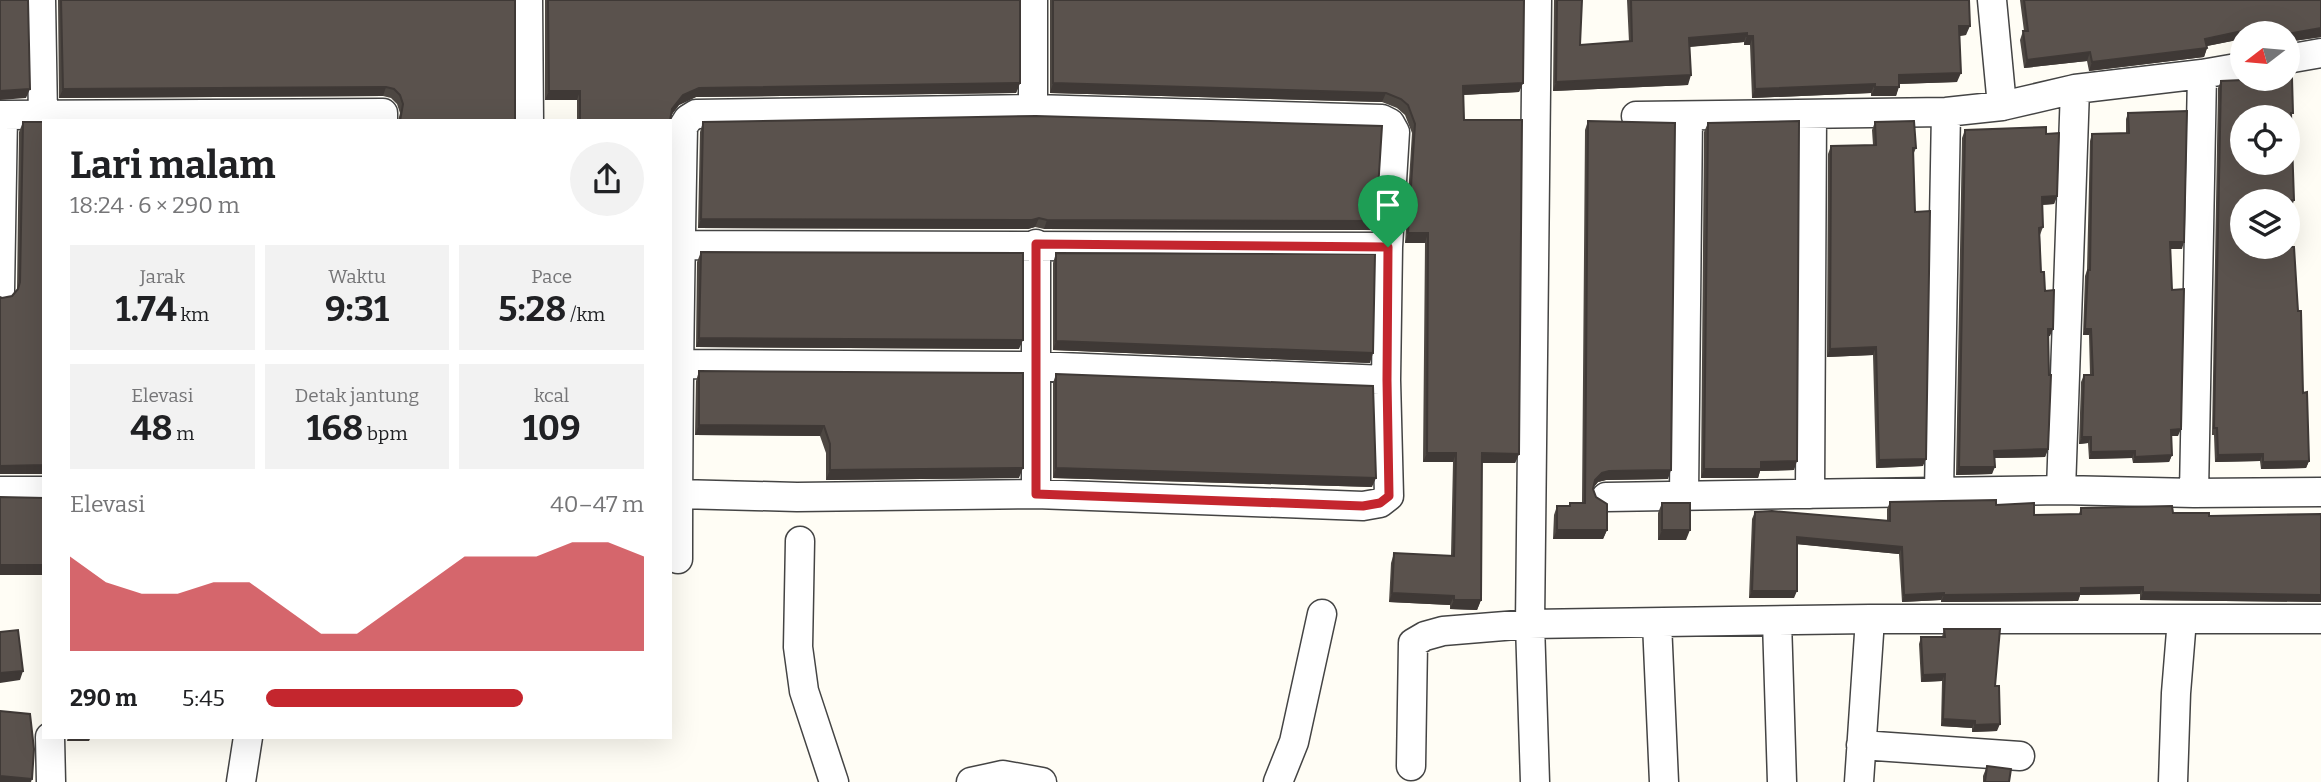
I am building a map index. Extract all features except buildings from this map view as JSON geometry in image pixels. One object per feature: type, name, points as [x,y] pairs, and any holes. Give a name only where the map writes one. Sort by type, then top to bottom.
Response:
[{"type":"street","points":[[41,0],[43,115]]},
{"type":"street","points":[[528,0],[528,119]]},
{"type":"street","points":[[1033,0],[1033,109]]},
{"type":"street","points":[[1535,782],[1530,624],[1537,0]]},
{"type":"street","points":[[1992,0],[2003,106]]},
{"type":"street","points":[[2300,57],[2321,53]]},
{"type":"street","points":[[1636,116],[1946,112],[2003,106],[2075,89],[2230,69]]},
{"type":"street","points":[[2194,494],[2202,74]]},
{"type":"street","points":[[2061,490],[2075,89]]},
{"type":"street","points":[[678,494],[797,497],[1036,494],[1363,506],[1380,503],[1389,496],[1388,247],[1395,132],[1390,123],[1382,119],[1033,109],[696,114],[688,119],[683,127],[680,245],[678,494],[678,559]]},
{"type":"street","points":[[1939,492],[1946,112]]},
{"type":"street","points":[[1810,494],[1812,114]]},
{"type":"street","points":[[0,291],[1,115],[125,118],[383,117]]},
{"type":"street","points":[[1684,495],[1688,116]]},
{"type":"street","points":[[1036,244],[1036,494]]},
{"type":"street","points":[[680,245],[1388,247]]},
{"type":"street","points":[[679,364],[1035,366],[1387,380]]},
{"type":"street","points":[[1606,497],[2061,490],[2194,494],[2321,492]]},
{"type":"street","points":[[0,491],[42,491]]},
{"type":"street","points":[[800,541],[798,647],[804,691],[834,782]]},
{"type":"street","points":[[1278,782],[1294,742],[1322,614]]},
{"type":"street","points":[[1411,766],[1413,643],[1443,631],[1530,624],[1870,619],[2321,620]]},
{"type":"street","points":[[1859,782],[1870,619]]},
{"type":"street","points":[[2173,782],[2182,619]]},
{"type":"street","points":[[1777,621],[1782,782]]},
{"type":"street","points":[[1657,623],[1664,782]]},
{"type":"street","points":[[50,739],[51,782]]},
{"type":"street","points":[[241,782],[248,739]]},
{"type":"street","points":[[1861,745],[2020,756]]},
{"type":"street","points":[[971,782],[1003,775],[1042,782]]},
{"type":"route","points":[[1036,244],[1388,247],[1389,496],[1380,503],[1363,506],[1036,494],[1036,244]]}]
